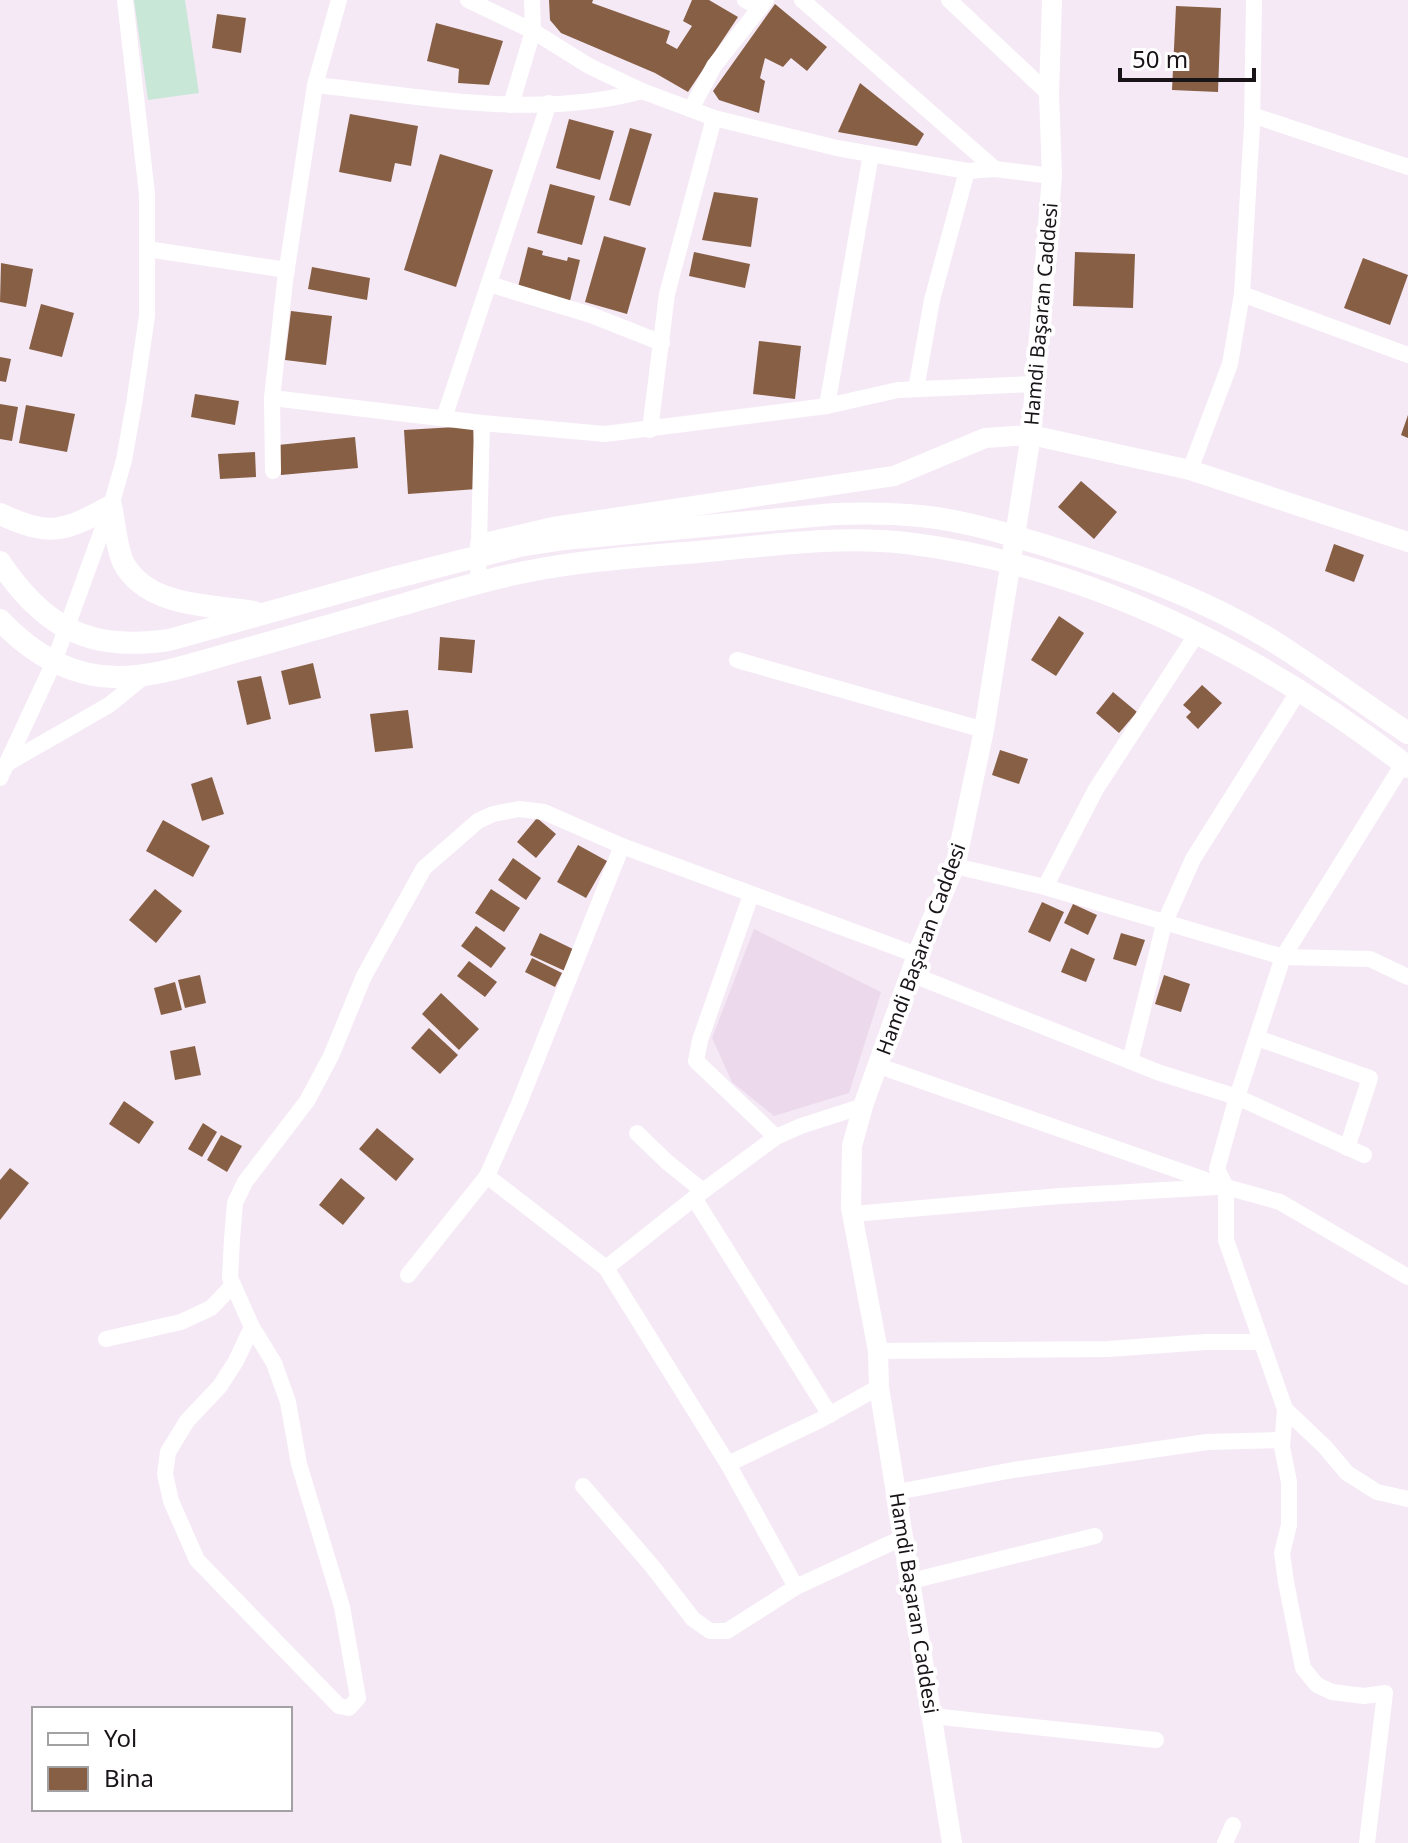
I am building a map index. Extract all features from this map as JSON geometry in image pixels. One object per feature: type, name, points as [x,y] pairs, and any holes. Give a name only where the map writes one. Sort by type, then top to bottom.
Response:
[{"type":"main road","points":[[0,514],[51,531],[79,524],[111,506],[123,561],[138,582],[158,595],[263,613]]},
{"type":"main road","points":[[0,562],[27,599],[67,629],[88,638],[116,644],[141,644],[169,640],[480,550],[565,539],[850,514],[922,516],[966,523],[1124,570],[1219,611],[1272,641],[1408,733]]},
{"type":"main road","points":[[0,620],[34,651],[54,662],[91,674],[116,677],[146,675],[478,582],[525,572],[620,559],[800,542],[854,540],[907,544],[1012,564],[1100,592],[1198,632],[1298,692],[1406,766]]},
{"type":"street","points":[[4,771],[54,662],[111,506],[124,460],[145,331],[147,194],[125,0]]},
{"type":"street","points":[[273,471],[272,398],[287,270],[315,85],[339,0]]},
{"type":"street","points":[[468,0],[533,31],[589,66],[642,91],[714,118],[871,154],[967,171],[995,169],[1052,176]]},
{"type":"street","points":[[511,105],[533,31],[532,0]]},
{"type":"street","points":[[802,0],[995,169]]},
{"type":"street","points":[[949,0],[1049,94]]},
{"type":"street","name":"Hamdi Başaran Caddesi","points":[[952,1843],[879,1387],[878,1351],[853,1214],[852,1146],[863,1106],[914,964],[955,866],[984,730],[1031,435],[1052,176],[1049,94],[1052,0]]},
{"type":"street","points":[[1190,470],[1230,364],[1242,294],[1252,115],[1254,0]]},
{"type":"street","points":[[691,109],[714,66],[757,3]]},
{"type":"street","points":[[315,85],[511,105],[604,101],[642,91]]},
{"type":"street","points":[[444,418],[549,103]]},
{"type":"street","points":[[1252,115],[1408,167]]},
{"type":"street","points":[[650,430],[667,294],[714,118]]},
{"type":"street","points":[[827,406],[871,154]]},
{"type":"street","points":[[916,389],[932,300],[967,171]]},
{"type":"street","points":[[147,249],[287,270]]},
{"type":"street","points":[[489,284],[591,315],[662,343]]},
{"type":"street","points":[[1242,294],[1408,355]]},
{"type":"street","points":[[272,398],[605,434],[827,406],[898,390],[1034,384]]},
{"type":"street","points":[[478,582],[482,423]]},
{"type":"street","points":[[480,550],[553,527],[894,476],[985,438],[1031,435],[1190,470],[1408,542]]},
{"type":"street","points":[[1045,887],[1096,789],[1198,632]]},
{"type":"street","points":[[737,660],[984,730]]},
{"type":"street","points":[[4,771],[109,705],[146,675]]},
{"type":"street","points":[[1130,1061],[1164,924],[1193,859],[1298,692]]},
{"type":"street","points":[[1367,1843],[1385,1693],[1364,1696],[1332,1692],[1317,1685],[1303,1668],[1282,1553],[1289,1525],[1289,1482],[1282,1440],[1285,1409],[1226,1240],[1226,1187],[1217,1169],[1283,957],[1406,766]]},
{"type":"street","points":[[252,1327],[220,1386],[187,1421],[168,1452],[165,1474],[171,1501],[197,1560],[339,1706],[349,1708],[358,1698],[342,1607],[299,1464],[288,1402],[274,1363],[252,1327],[230,1278],[235,1203],[245,1182],[307,1101],[331,1056],[364,976],[424,868],[478,821],[493,814],[519,809],[544,812],[622,846],[751,895],[1130,1061],[1237,1097],[1364,1155]]},
{"type":"street","points":[[408,1275],[487,1176],[622,846]]},
{"type":"street","points":[[955,866],[1045,887],[1283,957],[1370,959],[1408,977]]},
{"type":"street","points":[[751,895],[700,1040],[696,1061],[776,1137]]},
{"type":"street","points":[[1257,1038],[1370,1078],[1347,1148]]},
{"type":"street","points":[[879,1066],[1226,1187],[1280,1202],[1408,1277]]},
{"type":"street","points":[[606,1268],[776,1137],[863,1106]]},
{"type":"street","points":[[637,1133],[698,1195],[830,1415]]},
{"type":"street","points":[[487,1176],[606,1268],[728,1464],[796,1587]]},
{"type":"street","points":[[853,1214],[1060,1196],[1226,1187]]},
{"type":"street","points":[[106,1339],[181,1322],[211,1308],[233,1285]]},
{"type":"street","points":[[878,1351],[1108,1349],[1206,1342],[1260,1342]]},
{"type":"street","points":[[728,1464],[830,1415],[879,1387]]},
{"type":"street","points":[[1285,1409],[1347,1473],[1377,1492],[1408,1499]]},
{"type":"street","points":[[897,1492],[1013,1470],[1207,1442],[1282,1440]]},
{"type":"street","points":[[583,1486],[701,1627],[710,1631],[727,1631],[796,1587],[904,1537]]},
{"type":"street","points":[[911,1581],[1095,1536]]},
{"type":"street","points":[[932,1716],[1156,1740]]},
{"type":"street","points":[[1225,1843],[1233,1825]]},
{"type":"shaded area","points":[[754,929],[881,992],[849,1093],[774,1116],[732,1082],[712,1038]]},
{"type":"green space","points":[[134,0],[185,0],[199,93],[148,100]]},
{"type":"building","points":[[549,0],[593,0],[592,3],[670,31],[666,43],[677,49],[692,26],[683,21],[692,0],[709,0],[738,17],[688,92],[655,73],[561,33],[550,20]]},
{"type":"building","points":[[775,4],[827,47],[807,71],[791,58],[783,67],[765,58],[760,78],[765,81],[759,113],[719,100],[713,91]]},
{"type":"building","points":[[1176,6],[1221,8],[1218,92],[1172,90]]},
{"type":"building","points":[[217,14],[246,18],[241,53],[212,48]]},
{"type":"building","points":[[436,23],[503,41],[489,85],[458,83],[459,69],[427,61]]},
{"type":"building","points":[[860,83],[924,134],[917,146],[838,132]]},
{"type":"building","points":[[350,114],[418,126],[411,166],[395,163],[391,182],[339,172]]},
{"type":"building","points":[[569,119],[614,131],[600,180],[556,168]]},
{"type":"building","points":[[630,128],[652,134],[630,206],[609,200]]},
{"type":"building","points":[[440,154],[493,170],[456,287],[404,270]]},
{"type":"building","points":[[550,184],[595,196],[582,245],[537,233]]},
{"type":"building","points":[[714,192],[758,198],[751,247],[702,240]]},
{"type":"building","points":[[604,236],[646,248],[627,314],[585,302]]},
{"type":"building","points":[[528,247],[543,251],[542,255],[567,261],[568,257],[580,260],[569,305],[517,291]]},
{"type":"building","points":[[694,252],[750,264],[745,288],[689,276]]},
{"type":"building","points":[[1075,252],[1135,254],[1133,308],[1073,306]]},
{"type":"building","points":[[1363,258],[1408,275],[1390,325],[1344,308]]},
{"type":"building","points":[[1,263],[33,269],[26,307],[0,302]]},
{"type":"building","points":[[312,267],[370,278],[367,300],[308,289]]},
{"type":"building","points":[[41,304],[74,313],[62,357],[29,349]]},
{"type":"building","points":[[291,311],[332,316],[326,365],[285,360]]},
{"type":"building","points":[[759,341],[801,346],[795,399],[753,394]]},
{"type":"building","points":[[0,357],[11,359],[6,382],[0,381]]},
{"type":"building","points":[[195,394],[239,401],[235,425],[191,417]]},
{"type":"building","points":[[0,404],[18,407],[12,441],[0,439]]},
{"type":"building","points":[[26,405],[75,414],[67,452],[19,443]]},
{"type":"building","points":[[1408,415],[1408,438],[1401,435]]},
{"type":"building","points":[[473,426],[477,489],[408,494],[404,430]]},
{"type":"building","points":[[355,437],[358,468],[281,475],[278,445]]},
{"type":"building","points":[[255,452],[256,477],[220,479],[218,454]]},
{"type":"building","points":[[1081,481],[1117,512],[1094,539],[1058,507]]},
{"type":"building","points":[[1334,544],[1364,555],[1354,582],[1325,571]]},
{"type":"building","points":[[1059,616],[1084,633],[1056,676],[1031,660]]},
{"type":"building","points":[[440,637],[475,640],[472,673],[438,670]]},
{"type":"building","points":[[313,663],[321,698],[289,705],[281,671]]},
{"type":"building","points":[[261,676],[271,719],[247,725],[237,681]]},
{"type":"building","points":[[1202,685],[1222,703],[1198,729],[1186,717],[1191,712],[1183,705]]},
{"type":"building","points":[[1113,692],[1137,712],[1119,733],[1096,713]]},
{"type":"building","points":[[408,710],[413,748],[375,752],[370,714]]},
{"type":"building","points":[[1000,750],[1028,759],[1019,784],[992,775]]},
{"type":"building","points":[[212,777],[224,814],[202,821],[191,784]]},
{"type":"building","points":[[537,818],[556,834],[536,858],[517,842]]},
{"type":"building","points":[[163,820],[210,846],[193,877],[146,851]]},
{"type":"building","points":[[578,845],[607,861],[586,898],[557,882]]},
{"type":"building","points":[[513,858],[541,878],[526,900],[498,880]]},
{"type":"building","points":[[155,889],[182,911],[156,943],[129,920]]},
{"type":"building","points":[[491,889],[520,908],[504,932],[475,913]]},
{"type":"building","points":[[1042,902],[1064,912],[1050,942],[1028,932]]},
{"type":"building","points":[[1073,904],[1097,915],[1088,935],[1064,923]]},
{"type":"building","points":[[476,926],[506,948],[491,968],[461,946]]},
{"type":"building","points":[[540,933],[575,950],[565,971],[530,955]]},
{"type":"building","points":[[1121,933],[1145,940],[1136,966],[1113,959]]},
{"type":"building","points":[[1071,948],[1095,959],[1086,982],[1061,972]]},
{"type":"building","points":[[532,958],[562,973],[555,987],[525,972]]},
{"type":"building","points":[[469,961],[497,982],[485,997],[457,976]]},
{"type":"building","points":[[200,975],[206,1003],[185,1008],[178,980]]},
{"type":"building","points":[[1164,975],[1190,984],[1181,1012],[1155,1004]]},
{"type":"building","points":[[175,982],[182,1010],[161,1015],[154,988]]},
{"type":"building","points":[[441,993],[479,1029],[459,1050],[422,1014]]},
{"type":"building","points":[[429,1028],[458,1055],[440,1074],[411,1048]]},
{"type":"building","points":[[195,1046],[201,1075],[175,1080],[170,1051]]},
{"type":"building","points":[[124,1101],[154,1122],[139,1144],[109,1124]]},
{"type":"building","points":[[203,1123],[217,1132],[202,1157],[188,1149]]},
{"type":"building","points":[[377,1128],[414,1159],[396,1181],[359,1149]]},
{"type":"building","points":[[221,1135],[242,1146],[227,1172],[207,1160]]},
{"type":"building","points":[[10,1168],[29,1183],[0,1220],[0,1180]]},
{"type":"building","points":[[341,1178],[365,1198],[343,1225],[319,1205]]}]
